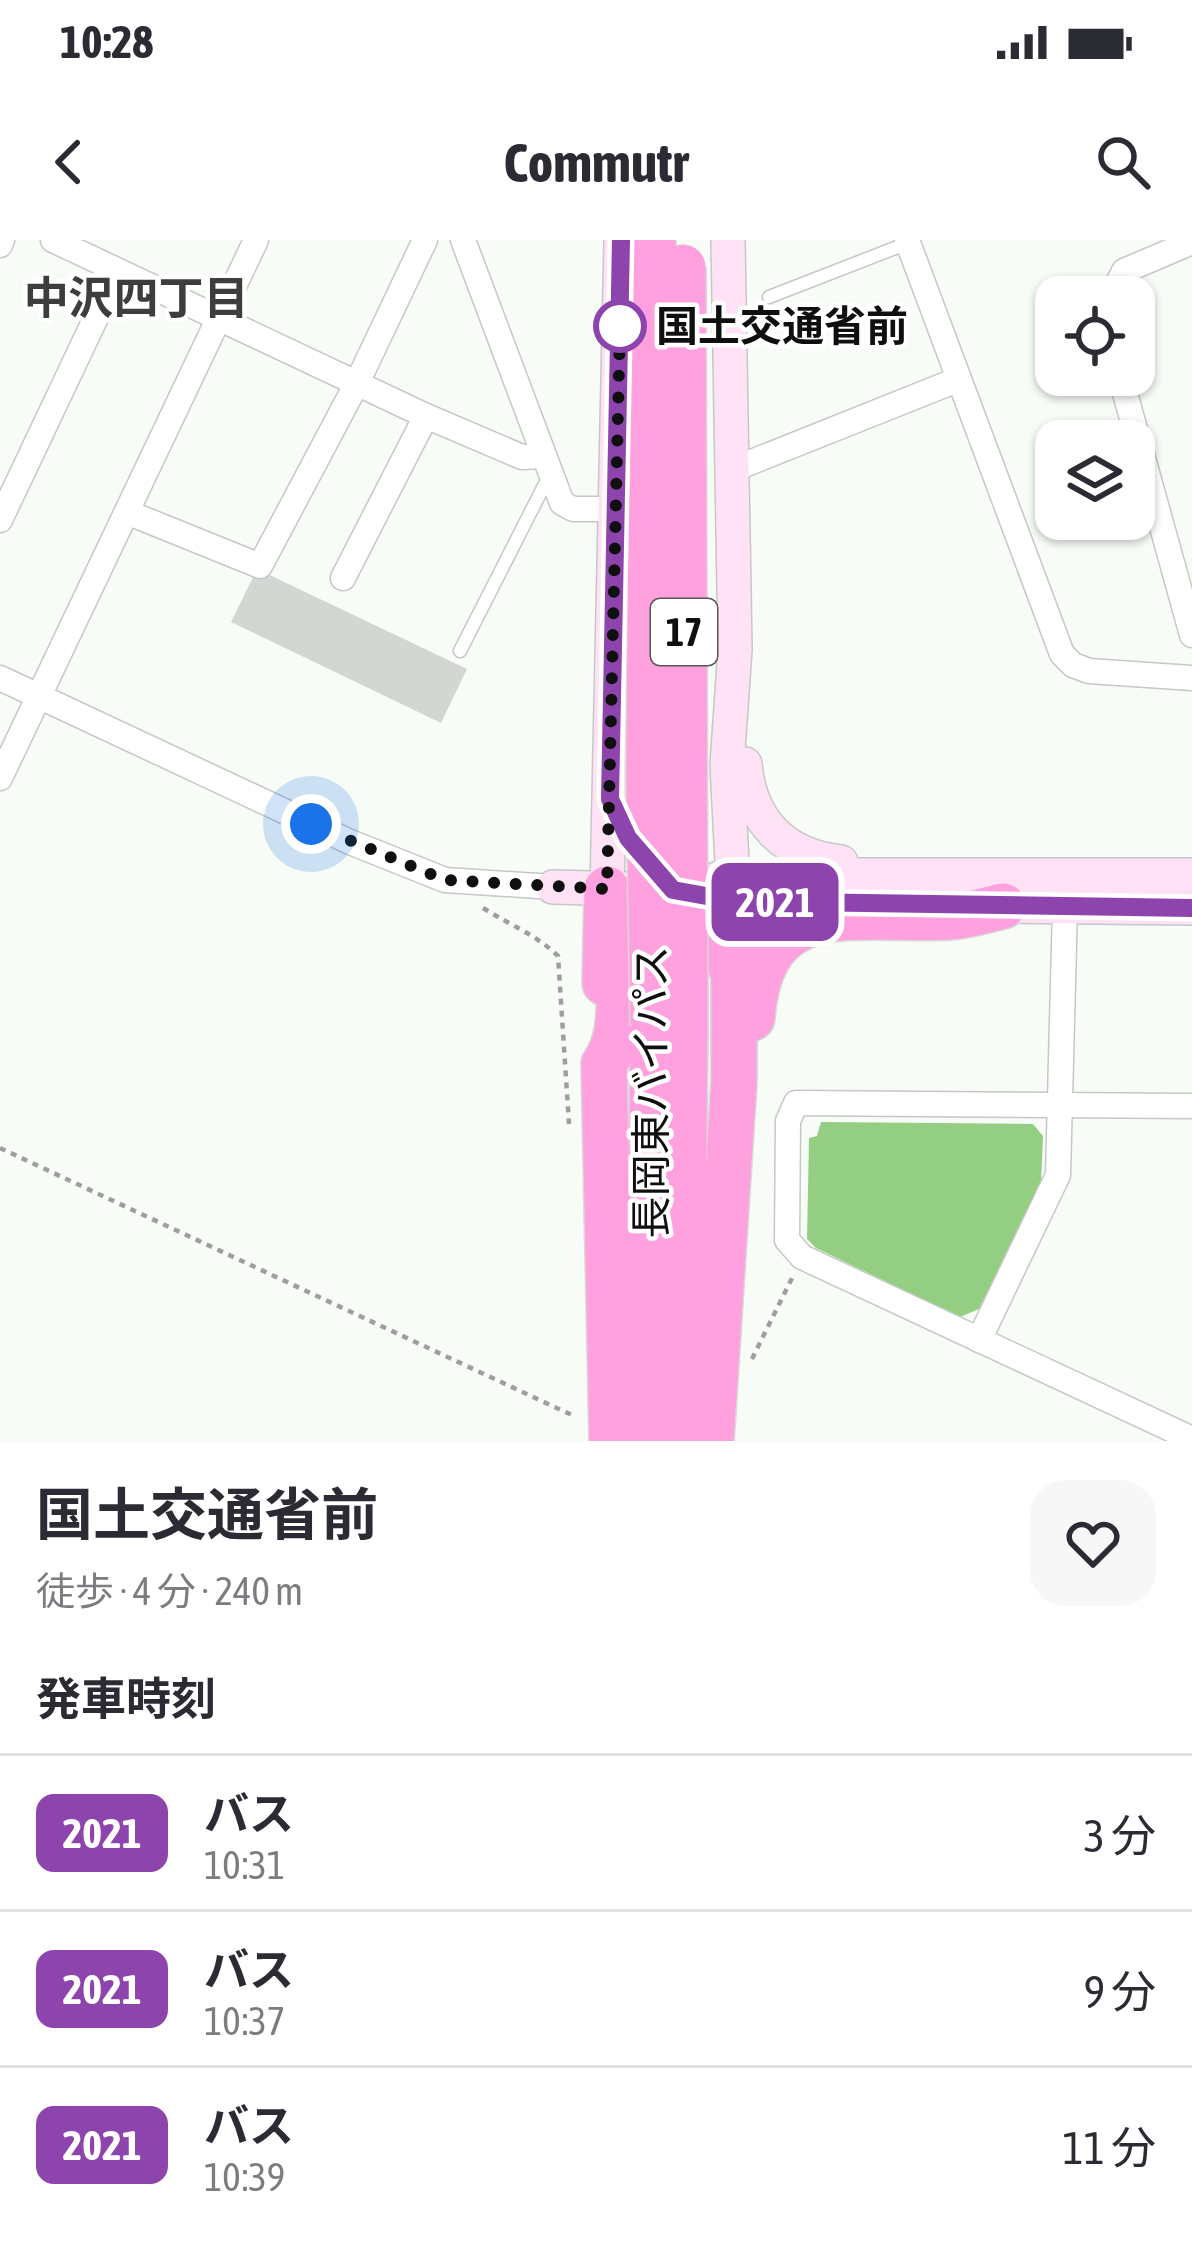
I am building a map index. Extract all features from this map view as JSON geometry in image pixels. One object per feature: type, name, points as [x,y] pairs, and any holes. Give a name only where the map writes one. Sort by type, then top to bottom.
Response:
[{"type":"highway","name":"長岡東バイパス","points":[[653,240],[649,774],[669,1025],[681,1441]]},
{"type":"highway","name":"長岡東バイパス","points":[[649,1441],[669,1025],[683,240]]},
{"type":"highway","name":"17","points":[[711,1441],[734,1082],[733,888]]},
{"type":"highway","name":"17","points":[[600,1430],[607,889]]},
{"type":"highway","points":[[673,890],[723,948],[735,977]]},
{"type":"highway","name":"17","points":[[604,1064],[618,1044],[623,965],[629,945],[673,890]]},
{"type":"highway","points":[[734,1082],[748,1059],[755,981],[788,934],[845,915],[952,916],[989,891]]},
{"type":"street","points":[[53,240],[426,416],[546,466]]},
{"type":"street","points":[[0,778],[256,240]]},
{"type":"street","points":[[129,513],[260,566],[357,383],[425,240]]},
{"type":"street","points":[[463,240],[562,503],[574,509],[618,509]]},
{"type":"street","name":"17","points":[[607,889],[621,240]]},
{"type":"street","name":"17","points":[[728,240],[735,649],[727,765],[733,888]]},
{"type":"street","points":[[910,241],[957,380],[1062,654],[1089,671],[1192,678]]},
{"type":"street","points":[[1136,250],[1192,242]]},
{"type":"street","points":[[0,520],[118,271]]},
{"type":"street","points":[[729,471],[957,380]]},
{"type":"street","points":[[1126,396],[1192,635]]},
{"type":"street","points":[[344,578],[426,416]]},
{"type":"street","points":[[735,649],[747,782],[763,823],[798,852],[1065,906],[1192,908]]},
{"type":"street","points":[[0,677],[350,842],[445,880],[607,889],[989,891],[1192,875]]},
{"type":"street","name":"17","points":[[673,890],[697,861],[712,828],[727,765]]},
{"type":"street","points":[[610,799],[628,838],[673,890]]},
{"type":"street","points":[[979,1340],[1058,1175],[1065,906]]},
{"type":"street","points":[[1190,1432],[802,1257],[788,1240],[788,1120],[789,1109],[796,1103],[1192,1106]]},
{"type":"lane","points":[[770,297],[910,241]]},
{"type":"lane","points":[[460,651],[546,466]]},
{"type":"path","points":[[445,880],[520,931],[536,934],[558,956],[570,1142]]},
{"type":"path","points":[[0,1148],[600,1430]]},
{"type":"path","points":[[747,1369],[802,1257]]},
{"type":"shaded area","points":[[821,1122],[1033,1124],[1043,1136],[1041,1182],[979,1309],[960,1317],[816,1248],[807,1239],[809,1138],[817,1136]]},
{"type":"building","points":[[257,569],[467,669],[441,723],[231,622]]},
{"type":"bus line","name":"2021","points":[[621,240],[610,799],[628,838],[673,890],[734,901],[1192,908]]},
{"type":"place","name":"国土交通省前","points":[[620,326]]},
{"type":"district","name":"中沢四丁目","points":[[136,298]]},
{"type":"route","points":[[311,824],[445,880],[607,889],[620,326]]}]
